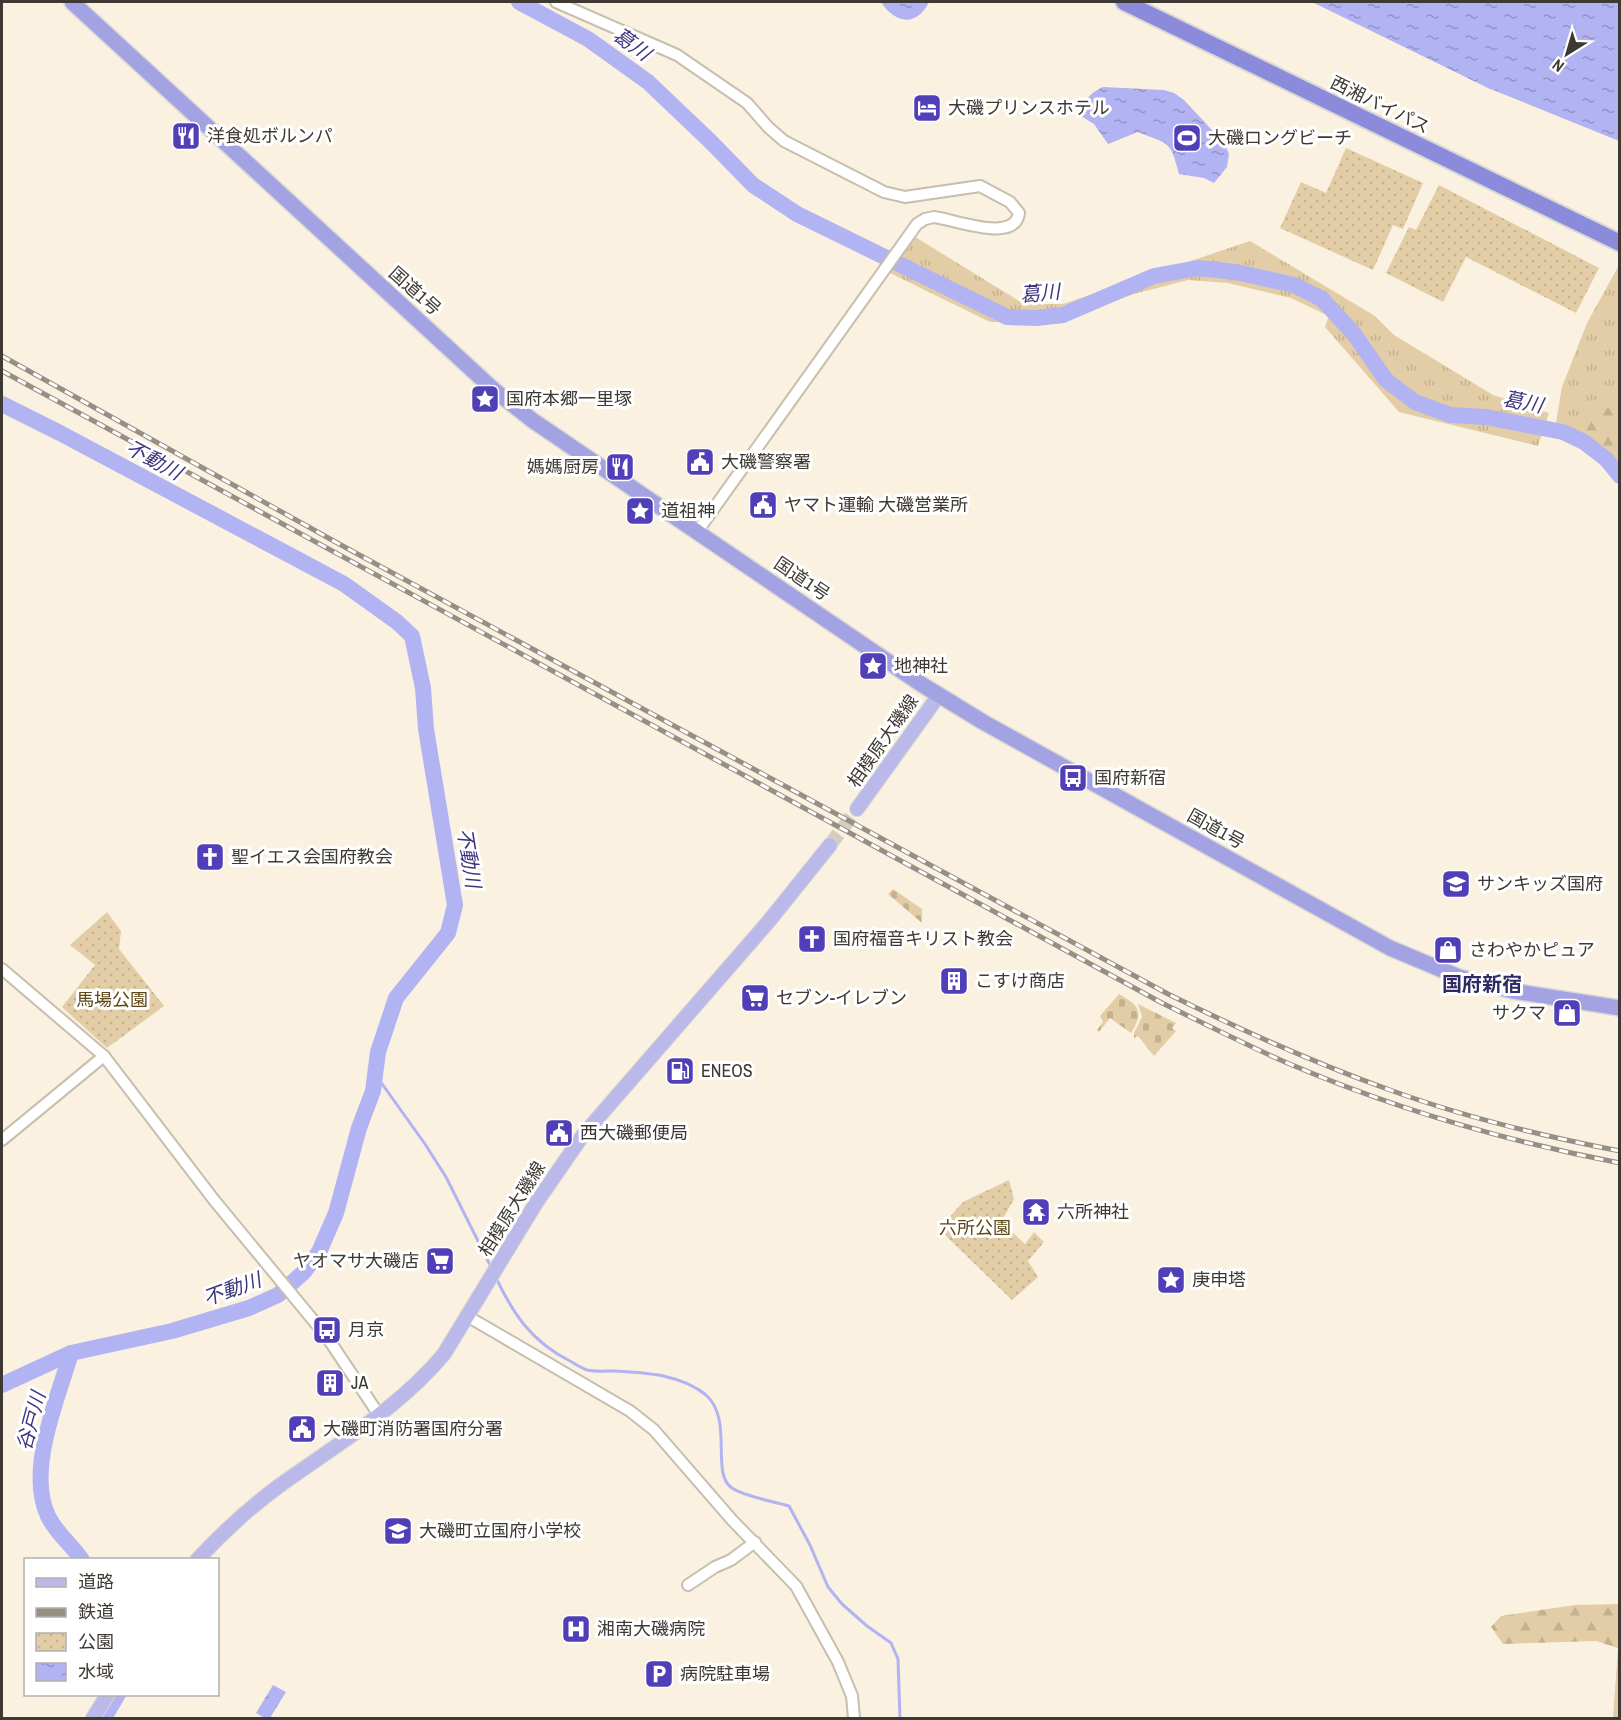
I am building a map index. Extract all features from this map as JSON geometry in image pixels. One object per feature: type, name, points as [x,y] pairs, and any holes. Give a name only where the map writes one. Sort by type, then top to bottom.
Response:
[{"type":"highway","name":"国道1号","points":[[72,2],[494,390],[532,420],[939,695],[983,722],[1390,948],[1459,977],[1513,991],[1620,1008]]},
{"type":"highway","name":"西湘バイパス","points":[[1124,2],[1620,243]]},
{"type":"highway","name":"西湘バイパス","points":[[1146,2],[1620,232]]},
{"type":"main road","name":"相模原大磯線","points":[[858,809],[939,695]]},
{"type":"main road","name":"相模原大磯線","points":[[199,1558],[248,1510],[379,1415],[434,1366],[444,1354],[549,1183],[583,1136],[769,921],[830,845]]},
{"type":"main road","points":[[93,1719],[107,1696]]},
{"type":"street","points":[[556,2],[677,55],[747,103],[784,141],[890,195],[905,197],[980,186],[1010,202],[1019,213],[1017,219],[1009,226],[996,230],[939,218],[925,219],[913,229],[697,532]]},
{"type":"street","points":[[2,969],[104,1056],[214,1200],[340,1354],[379,1415]]},
{"type":"street","points":[[2,1140],[104,1056]]},
{"type":"street","points":[[467,1316],[630,1411],[646,1423],[732,1520],[796,1586],[838,1662],[852,1696],[854,1719]]},
{"type":"street","points":[[688,1585],[715,1567],[731,1560],[755,1542]]},
{"type":"green space","points":[[1346,148],[1423,183],[1403,229],[1393,225],[1373,270],[1280,228],[1301,182],[1326,193]]},
{"type":"green space","points":[[1439,185],[1599,268],[1576,313],[1466,257],[1443,302],[1386,273],[1409,227],[1416,230]]},
{"type":"green space","points":[[912,235],[1024,304],[1063,304],[1250,241],[1375,316],[1394,335],[1493,395],[1549,413],[1538,446],[1399,412],[1325,327],[1329,316],[1291,298],[1228,283],[1188,280],[1134,294],[1063,320],[990,322],[888,272]]},
{"type":"green space","points":[[1619,265],[1619,474],[1595,456],[1554,434],[1562,387],[1587,323]]},
{"type":"green space","points":[[1590,405],[1619,408],[1619,463],[1599,446],[1586,430],[1581,411]]},
{"type":"green space","points":[[893,889],[922,909],[922,923],[888,894]]},
{"type":"green space","name":"馬場公園","points":[[107,912],[121,931],[119,949],[164,1006],[107,1048],[62,1007],[95,965],[70,945]]},
{"type":"green space","points":[[1119,994],[1132,1002],[1138,1010],[1138,1020],[1135,1026],[1131,1033],[1110,1018],[1099,1032],[1097,1030],[1103,1022],[1100,1016]]},
{"type":"green space","points":[[1138,1004],[1176,1023],[1172,1028],[1176,1031],[1154,1056],[1138,1036],[1134,1038],[1142,1017]]},
{"type":"green space","name":"六所公園","points":[[1009,1180],[1014,1199],[1001,1222],[1025,1244],[1034,1232],[1044,1242],[1028,1261],[1038,1277],[1012,1300],[945,1235],[948,1219],[963,1202]]},
{"type":"green space","points":[[1619,1604],[1619,1718],[1613,1718],[1618,1648],[1596,1641],[1503,1644],[1491,1627],[1501,1616],[1575,1605]]},
{"type":"water","points":[[881,2],[929,2],[918,16],[906,20],[893,15]]},
{"type":"water","points":[[1312,2],[1619,2],[1619,141],[1488,88]]},
{"type":"water","name":"大磯ロングビーチ","points":[[1103,87],[1164,90],[1174,93],[1184,100],[1224,143],[1229,154],[1227,167],[1214,183],[1204,178],[1179,174],[1171,149],[1163,142],[1138,132],[1108,144],[1094,124],[1081,116],[1087,98]]},
{"type":"water","points":[[273,1685],[286,1692],[270,1718],[265,1718],[256,1713]]},
{"type":"waterway","name":"葛川","points":[[519,2],[588,39],[648,82],[753,185],[797,214],[1007,317],[1036,318],[1063,315],[1154,276],[1198,268],[1236,272],[1294,285],[1322,299],[1354,334],[1386,380],[1415,402],[1450,415],[1486,417],[1563,432],[1584,442],[1606,459],[1620,476]]},
{"type":"waterway","name":"不動川","points":[[2,404],[344,584],[397,622],[412,636],[423,688],[426,729],[455,905],[448,933],[396,998],[378,1052],[373,1091],[359,1128],[336,1213],[319,1252],[304,1272],[278,1295],[249,1308],[172,1331],[71,1353],[2,1385]]},
{"type":"waterway","points":[[375,1074],[446,1177],[492,1269]]},
{"type":"waterway","points":[[496,1278],[517,1316],[535,1336],[578,1366],[590,1371],[662,1376],[685,1383],[706,1395],[719,1418],[721,1459],[726,1481],[732,1488],[744,1494],[789,1506],[810,1545],[828,1587],[842,1604],[891,1643],[898,1659],[900,1718]]},
{"type":"waterway","name":"谷戸川","points":[[71,1353],[46,1434],[40,1477],[42,1498],[48,1516],[80,1558]]},
{"type":"waterway","name":"谷戸川","points":[[104,1718],[117,1696]]},
{"type":"tunnel","points":[[830,845],[857,809]]},
{"type":"railway","points":[[2,356],[341,545],[1168,994],[1306,1057],[1418,1100],[1504,1125],[1620,1151]]},
{"type":"railway","points":[[2,371],[1162,1003],[1285,1062],[1366,1094],[1492,1134],[1620,1163]]},
{"type":"place","name":"大磯プリンスホテル","points":[[927,108]]},
{"type":"place","name":"洋食処ボルンパ","points":[[186,136]]},
{"type":"place","name":"大磯ロングビーチ","points":[[1187,138]]},
{"type":"place","name":"国府本郷一里塚","points":[[485,399]]},
{"type":"place","name":"大磯警察署","points":[[700,462]]},
{"type":"place","name":"媽媽厨房","points":[[620,467]]},
{"type":"place","name":"ヤマト運輸 大磯営業所","points":[[763,505]]},
{"type":"place","name":"道祖神","points":[[640,511]]},
{"type":"place","name":"地神社","points":[[873,666]]},
{"type":"place","name":"国府新宿","points":[[1073,778]]},
{"type":"place","name":"聖イエス会国府教会","points":[[210,857]]},
{"type":"place","name":"サンキッズ国府","points":[[1456,884]]},
{"type":"place","name":"国府福音キリスト教会","points":[[812,939]]},
{"type":"place","name":"さわやかピュア","points":[[1448,950]]},
{"type":"place","name":"こすけ商店","points":[[954,981]]},
{"type":"place","name":"セブン-イレブン","points":[[755,998]]},
{"type":"place","name":"サクマ","points":[[1567,1013]]},
{"type":"place","name":"ENEOS","points":[[680,1071]]},
{"type":"place","name":"西大磯郵便局","points":[[559,1133]]},
{"type":"place","name":"六所神社","points":[[1036,1212]]},
{"type":"place","name":"ヤオマサ大磯店","points":[[440,1261]]},
{"type":"place","name":"庚申塔","points":[[1171,1280]]},
{"type":"place","name":"月京","points":[[327,1330]]},
{"type":"place","name":"JA","points":[[330,1383]]},
{"type":"place","name":"大磯町消防署国府分署","points":[[302,1429]]},
{"type":"place","name":"大磯町立国府小学校","points":[[398,1531]]},
{"type":"place","name":"湘南大磯病院","points":[[576,1629]]},
{"type":"place","name":"病院駐車場","points":[[659,1674]]},
{"type":"district","name":"国府新宿","points":[[1482,984]]}]
